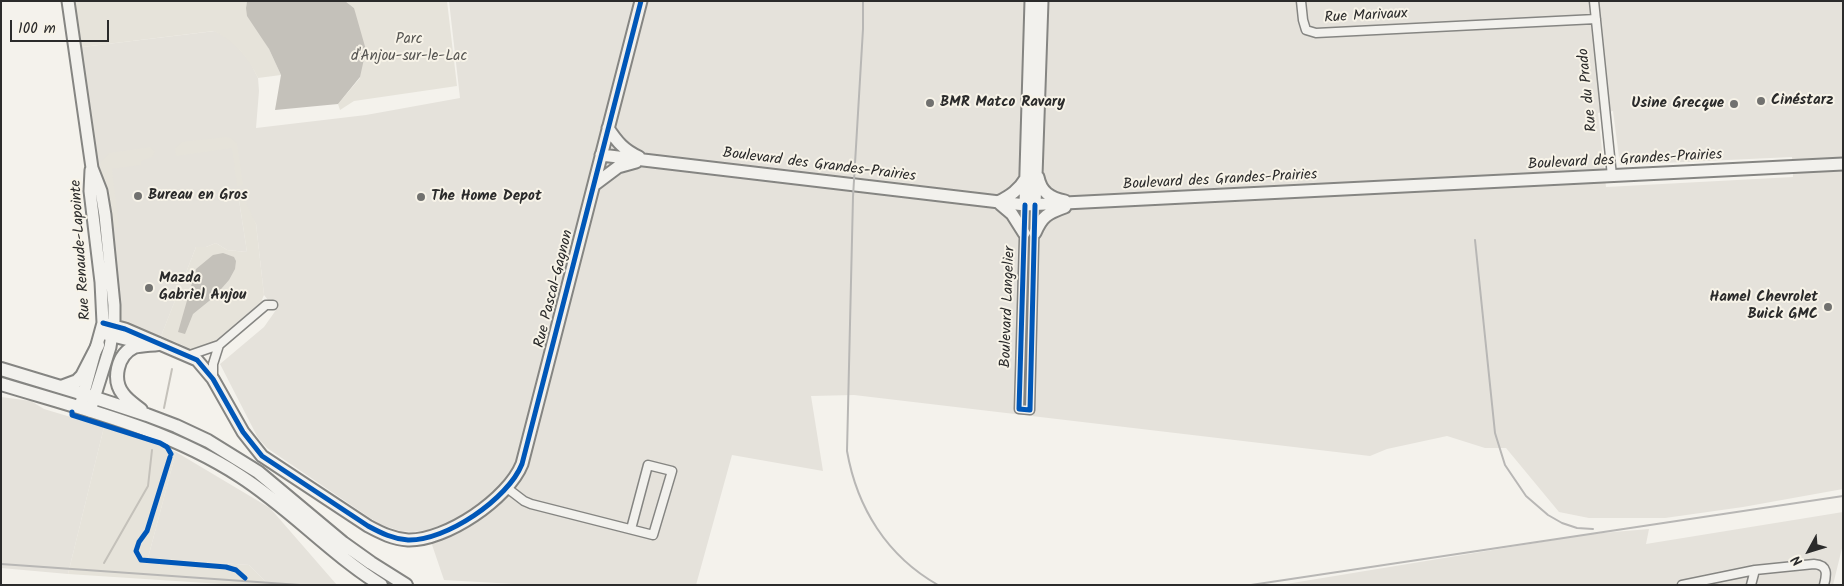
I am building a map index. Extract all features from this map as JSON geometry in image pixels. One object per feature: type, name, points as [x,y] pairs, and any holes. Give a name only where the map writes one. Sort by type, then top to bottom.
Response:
[{"type":"main road","name":"Rue Renaude-Lapointe","points":[[68,1],[92,168],[90,191],[108,329],[85,409]]},
{"type":"main road","name":"Rue Pascal-Gagnon","points":[[190,355],[202,365],[213,379],[243,432],[255,449],[269,461],[368,526],[384,534],[408,540],[441,534],[462,523],[500,496],[516,477],[525,457],[641,1]]},
{"type":"main road","name":"Boulevard Langelier","points":[[1030,205],[1026,178],[1031,1]]},
{"type":"main road","name":"Boulevard Langelier","points":[[1030,205],[1036,164],[1042,1]]},
{"type":"main road","points":[[608,128],[618,144],[628,152],[645,160]]},
{"type":"main road","name":"Boulevard des Grandes-Prairies","points":[[601,155],[1030,205],[1843,164]]},
{"type":"main road","points":[[594,185],[618,167],[645,160]]},
{"type":"main road","points":[[1036,164],[1039,182],[1046,194],[1060,200],[1079,203]]},
{"type":"main road","points":[[1026,178],[1021,187],[1010,196],[998,202],[1030,233],[1045,216],[1059,209],[1079,203]]},
{"type":"main road","name":"Rue Renaude-Lapointe","points":[[89,396],[98,345],[108,329]]},
{"type":"main road","points":[[108,329],[190,355]]},
{"type":"main road","points":[[147,415],[122,393],[118,384],[117,372],[120,361],[126,353],[135,347],[158,344]]},
{"type":"main road","points":[[61,387],[74,382],[82,376],[98,345]]},
{"type":"main road","points":[[1,369],[147,415],[200,437],[251,467],[371,564],[406,585]]},
{"type":"main road","points":[[1,384],[85,409],[176,441],[230,469],[261,490],[342,558],[381,585]]},
{"type":"street","name":"Rue Marivaux","points":[[1300,1],[1306,30],[1316,33],[1596,20]]},
{"type":"street","name":"Rue du Prado","points":[[1594,1],[1612,176]]},
{"type":"street","name":"Boulevard Langelier","points":[[1030,205],[1030,233],[1030,410],[1019,409],[1030,233]]},
{"type":"street","points":[[190,355],[220,345],[266,305],[273,305]]},
{"type":"street","points":[[213,379],[213,364],[220,345]]},
{"type":"street","points":[[507,488],[531,504],[653,536],[672,471],[648,464],[631,529]]},
{"type":"street","points":[[1682,585],[1755,570],[1821,564],[1827,573],[1824,585]]},
{"type":"street","points":[[1751,585],[1755,570]]},
{"type":"shaded area","points":[[247,1],[345,1],[354,8],[366,50],[360,77],[338,104],[275,110],[281,75],[269,49],[247,16]]},
{"type":"shaded area","points":[[449,1],[1843,1],[1843,489],[1743,507],[1665,518],[1589,518],[1559,512],[1506,448],[1485,448],[1447,436],[1387,449],[1370,456],[854,395],[811,396],[823,471],[732,455],[696,585],[532,585],[444,580],[427,530],[400,531],[379,524],[267,448],[258,438],[220,364],[264,327],[276,310],[264,295],[256,224],[239,200],[247,252],[227,250],[216,243],[206,247],[196,247],[158,344],[114,326],[112,281],[74,48],[215,31],[228,38],[242,52],[250,62],[258,78],[259,91],[256,128],[366,115],[460,98]],"holes":[[[1613,111],[1620,165],[1792,157],[1793,177],[1606,187],[1598,113]]]},
{"type":"shaded area","points":[[223,253],[234,257],[236,261],[235,269],[229,280],[214,297],[193,314],[185,334],[178,332],[196,269],[213,255]]},
{"type":"shaded area","points":[[1,397],[31,401],[44,409],[104,427],[68,574],[1,568]]},
{"type":"shaded area","points":[[176,452],[270,508],[337,585],[269,585],[249,565],[148,558]]},
{"type":"shaded area","points":[[1843,512],[1843,544],[1833,585],[1280,585],[1590,534],[1649,529],[1646,544]]},
{"type":"green space","points":[[68,1],[247,1],[246,8],[281,75],[258,78],[250,63],[240,51],[214,31],[74,48]]},
{"type":"green space","name":"Parc d'Anjou-sur-le-Lac","points":[[345,1],[447,1],[457,86],[354,101],[340,110],[338,104],[360,78],[354,8]]},
{"type":"green space","points":[[231,138],[237,143],[243,185],[237,186],[232,148],[176,156],[175,148],[182,142]]},
{"type":"green space","points":[[151,147],[155,152],[152,157],[141,161],[141,165],[112,169],[119,227],[109,228],[100,163],[109,153]]},
{"type":"green space","points":[[239,200],[246,202],[256,224],[264,295],[261,302],[207,348],[196,351],[161,336],[196,247],[206,247],[216,243],[227,250],[247,252]]},
{"type":"green space","points":[[104,427],[176,452],[148,558],[249,565],[269,585],[237,585],[68,574]]},
{"type":"waterway","points":[[164,408],[172,369]]},
{"type":"waterway","points":[[104,563],[148,486],[152,450]]},
{"type":"railway","points":[[863,1],[853,197],[847,451],[858,492],[877,528],[889,545],[904,560],[938,585]]},
{"type":"railway","points":[[1475,240],[1495,433],[1505,465],[1526,496],[1548,515],[1562,523],[1577,528],[1593,529]]},
{"type":"railway","points":[[1251,585],[1843,496]]},
{"type":"railway","points":[[1,564],[300,585]]},
{"type":"cycle path","points":[[103,323],[125,329],[197,360],[213,379],[243,432],[262,456],[373,529],[387,535],[408,540],[440,533],[474,516],[504,491],[522,464],[641,1]]},
{"type":"cycle path","points":[[1025,205],[1019,409],[1030,410],[1035,205]]},
{"type":"cycle path","points":[[72,412],[72,415],[160,443],[167,447],[171,454]]},
{"type":"cycle path","points":[[170,457],[147,531],[139,542],[136,551],[141,560],[226,567],[236,570],[245,578]]},
{"type":"place","name":"Cinéstarz","points":[[1761,101]]},
{"type":"place","name":"BMR Matco Ravary","points":[[930,103]]},
{"type":"place","name":"Usine Grecque","points":[[1734,104]]},
{"type":"place","name":"Bureau en Gros","points":[[138,196]]},
{"type":"place","name":"The Home Depot","points":[[421,197]]},
{"type":"place","name":"Mazda Gabriel Anjou","points":[[149,288]]},
{"type":"place","name":"Hamel Chevrolet Buick GMC","points":[[1828,307]]}]
